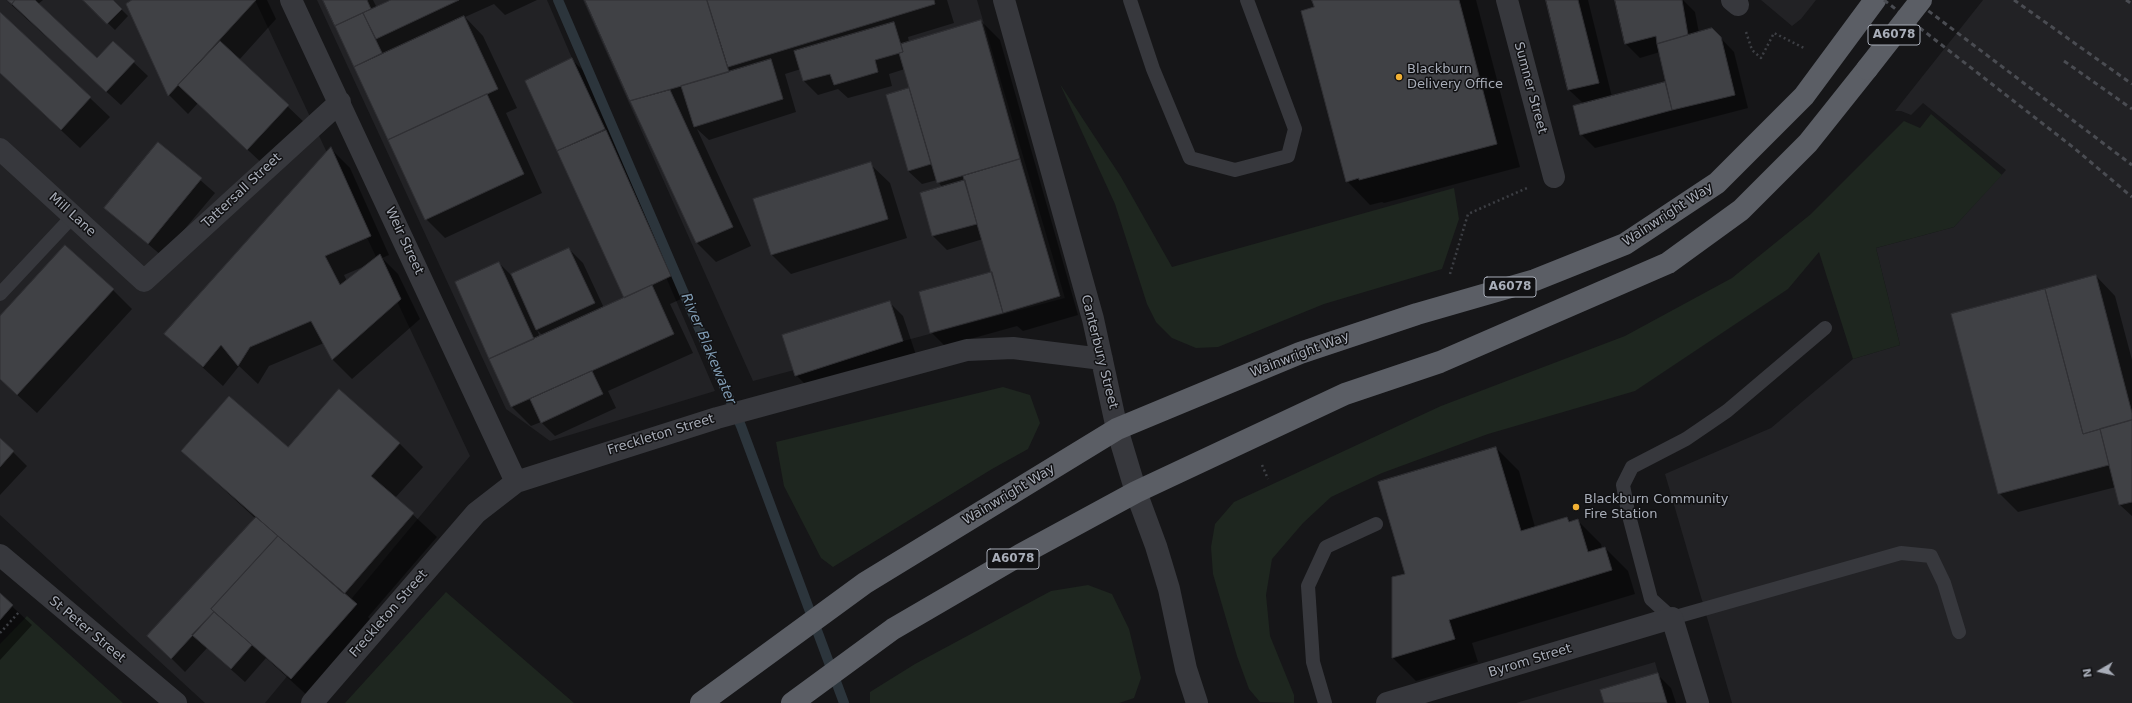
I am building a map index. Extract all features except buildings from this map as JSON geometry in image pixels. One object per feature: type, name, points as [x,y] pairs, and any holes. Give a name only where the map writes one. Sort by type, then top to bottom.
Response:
[{"type":"highway","name":"Wainwright Way","points":[[701,703],[865,583],[1118,429],[1300,353],[1417,314],[1535,280],[1625,244],[1717,183],[1804,96],[1875,0]]},
{"type":"highway","name":"A6078","points":[[792,703],[893,629],[1020,555],[1136,492],[1345,394],[1440,362],[1668,263],[1741,210],[1808,142],[1921,0]]},
{"type":"street","name":"Weir Street","points":[[291,0],[340,102],[516,482]]},
{"type":"street","name":"Canterbury Street","points":[[1004,0],[1093,319],[1118,429],[1136,492],[1156,546],[1169,589],[1186,669],[1196,703]]},
{"type":"street","name":"Sumner Street","points":[[1507,0],[1554,177]]},
{"type":"street","name":"Tattersall Street","points":[[144,281],[340,102]]},
{"type":"street","name":"Mill Lane","points":[[0,149],[144,281]]},
{"type":"street","name":"Freckleton Street","points":[[312,703],[476,513],[516,482],[716,418],[967,350],[1013,348],[1102,359]]},
{"type":"street","name":"St Peter Street","points":[[0,555],[176,703]]},
{"type":"street","name":"Byrom Street","points":[[1387,703],[1672,618]]},
{"type":"street","points":[[1672,618],[1698,703]]},
{"type":"lane","points":[[1130,0],[1153,68],[1190,158],[1235,170],[1288,156],[1295,129],[1247,0]]},
{"type":"lane","points":[[0,294],[73,216]]},
{"type":"lane","points":[[1825,328],[1727,411],[1686,439],[1632,467],[1623,485],[1628,512],[1651,599],[1672,618],[1901,553],[1931,556],[1944,583],[1959,632]]},
{"type":"lane","points":[[1325,703],[1313,662],[1308,586],[1326,547],[1376,524]]},
{"type":"path","points":[[1761,58],[1774,34],[1804,48]]},
{"type":"path","points":[[1450,276],[1468,214],[1554,177]]},
{"type":"shaded area","points":[[0,0],[255,0],[470,456],[265,703],[205,703],[0,515]]},
{"type":"shaded area","points":[[317,0],[547,0],[715,391],[550,441],[506,409]]},
{"type":"shaded area","points":[[583,0],[977,0],[1065,298],[753,381]]},
{"type":"shaded area","points":[[1761,0],[1816,0],[1801,19],[1792,26]]},
{"type":"shaded area","points":[[1983,0],[2132,0],[2132,703],[1732,703],[1665,474],[1771,428],[1853,359],[1900,345],[1876,248],[1954,227],[2006,170],[1923,103],[1911,115],[1901,111],[1895,111]]},
{"type":"shaded area","points":[[1060,84],[1121,177],[1172,267],[1454,188],[1459,219],[1442,269],[1324,304],[1218,347],[1196,348],[1172,338],[1156,322],[1147,304],[1115,204]]},
{"type":"shaded area","points":[[1931,114],[2002,175],[1954,227],[1876,248],[1900,345],[1853,359],[1819,252],[1788,289],[1635,391],[1488,434],[1382,473],[1331,497],[1303,523],[1272,559],[1266,595],[1270,636],[1294,695],[1294,703],[1260,702],[1249,689],[1237,656],[1213,574],[1211,547],[1215,524],[1234,502],[1441,406],[1625,336],[1732,278],[1811,214],[1904,121],[1920,128]]},
{"type":"shaded area","points":[[1003,387],[1030,395],[1040,423],[1028,449],[992,469],[833,567],[821,558],[784,486],[776,442]]},
{"type":"shaded area","points":[[1088,585],[1112,594],[1129,629],[1141,678],[1134,698],[1119,703],[870,703],[870,692],[915,664],[1051,591]]},
{"type":"shaded area","points":[[446,592],[574,703],[345,703]]},
{"type":"shaded area","points":[[27,616],[123,703],[0,703],[0,644]]},
{"type":"shaded area","points":[[1655,662],[1667,703],[1516,703]]},
{"type":"waterway","name":"River Blakewater","points":[[558,0],[741,426],[844,703]]},
{"type":"railway","points":[[1884,0],[2074,148],[2132,197]]},
{"type":"railway","points":[[1914,0],[2132,165]]},
{"type":"railway","points":[[2014,0],[2132,84]]},
{"type":"railway","points":[[2126,0],[2132,4]]},
{"type":"railway","points":[[2064,61],[2132,109]]},
{"type":"place","name":"Blackburn Delivery Office","points":[[1399,77]]},
{"type":"place","name":"Blackburn Community Fire Station","points":[[1576,507]]}]
